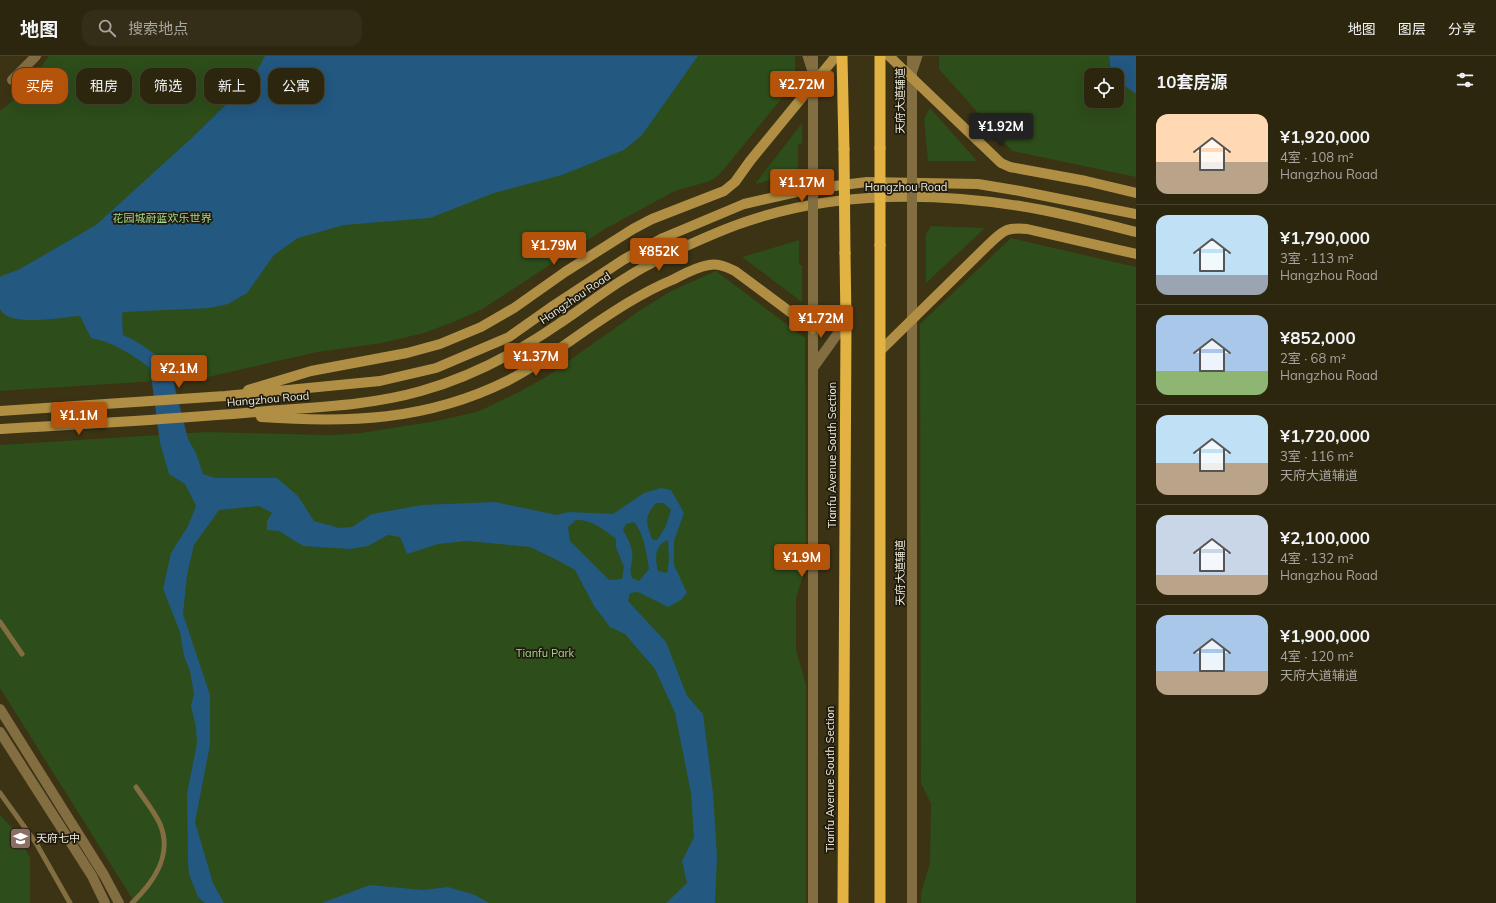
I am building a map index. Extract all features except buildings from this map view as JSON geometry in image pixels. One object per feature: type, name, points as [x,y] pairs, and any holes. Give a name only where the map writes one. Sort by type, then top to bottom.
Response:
[{"type":"highway","name":"Tianfu Avenue South Section","points":[[842,56],[846,322],[842,903]]},
{"type":"highway","points":[[880,56],[880,903]]},
{"type":"main road","points":[[225,396],[311,371],[407,353],[440,344],[481,327],[514,308],[565,272],[633,229],[652,219],[724,191],[735,182],[750,161],[813,86],[836,56]]},
{"type":"main road","points":[[889,56],[1001,163],[1010,167],[1086,181],[1136,193]]},
{"type":"main road","name":"Hangzhou Road","points":[[0,411],[154,402],[380,381],[436,368],[509,337],[623,260],[663,238],[744,204],[810,189],[867,182],[978,184],[1136,214]]},
{"type":"main road","name":"Hangzhou Road","points":[[0,429],[229,415],[385,399],[420,391],[443,384],[470,373],[513,352],[558,325],[630,275],[669,254],[747,221],[784,211],[815,205],[868,198],[934,198],[975,200],[1020,206],[1072,216],[1136,232]]},
{"type":"main road","points":[[880,351],[1001,233],[1008,228],[1027,229],[1136,254]]},
{"type":"main road","points":[[229,415],[303,420],[341,420],[396,416],[433,409],[469,398],[507,381],[543,361],[586,330],[647,291],[696,269],[710,265],[722,265],[735,271],[813,329]]},
{"type":"street","points":[[24,68],[36,56]]},
{"type":"street","points":[[813,56],[813,903]]},
{"type":"street","name":"天府大道辅道","points":[[912,56],[912,903]]},
{"type":"street","points":[[813,368],[846,322]]},
{"type":"street","points":[[0,709],[104,875],[119,903]]},
{"type":"street","points":[[0,732],[92,876],[105,903]]},
{"type":"lane","points":[[806,56],[813,86]]},
{"type":"lane","points":[[912,77],[920,56]]},
{"type":"lane","points":[[0,622],[22,654]]},
{"type":"lane","points":[[132,903],[149,886],[160,866],[164,841],[160,824],[136,787]]},
{"type":"lane","points":[[0,793],[36,843],[70,903]]},
{"type":"green space","name":"花园城蔚蓝欢乐世界","points":[[49,56],[795,56],[795,82],[719,175],[710,181],[675,191],[603,230],[484,308],[456,321],[424,333],[382,343],[317,352],[204,378],[0,391],[0,111],[12,101],[12,104],[68,104],[68,68],[40,68]]},
{"type":"green space","points":[[939,56],[1109,56],[1111,68],[1084,68],[1084,108],[1124,108],[1124,86],[1136,94],[1136,177],[1012,151],[939,69]]},
{"type":"green space","points":[[930,108],[977,161],[928,161],[924,119]]},
{"type":"green space","points":[[802,123],[802,143],[798,145],[798,174],[755,184]]},
{"type":"green space","points":[[931,226],[985,228],[926,283],[926,234]]},
{"type":"green space","points":[[1011,238],[1136,267],[1136,903],[921,903],[921,893],[930,863],[931,804],[921,783],[920,324]]},
{"type":"green space","points":[[799,240],[799,265],[802,265],[802,302],[742,257]]},
{"type":"green space","name":"Tianfu Park","points":[[716,271],[805,338],[806,564],[796,599],[796,650],[806,685],[806,903],[135,903],[0,688],[0,445],[206,432],[331,435],[361,433],[436,421],[477,412],[546,377],[639,311],[671,291]]},
{"type":"green space","points":[[0,815],[16,832],[30,858],[30,903],[0,903]]},
{"type":"water","points":[[265,56],[698,56],[642,135],[624,150],[562,175],[494,193],[430,218],[344,225],[298,238],[274,255],[247,293],[228,304],[210,308],[123,312],[122,316],[123,335],[169,364],[188,439],[196,453],[203,474],[215,478],[277,478],[298,496],[314,521],[339,528],[352,527],[372,514],[422,505],[495,502],[557,515],[569,512],[613,514],[644,493],[661,488],[671,490],[684,513],[674,541],[674,565],[687,593],[681,600],[668,607],[638,592],[630,593],[628,601],[666,642],[687,696],[703,714],[713,793],[717,857],[715,903],[666,903],[687,883],[682,861],[694,837],[691,793],[675,713],[655,669],[625,634],[610,627],[594,606],[575,570],[530,547],[467,541],[438,544],[407,554],[400,537],[388,535],[368,546],[350,549],[303,546],[279,531],[267,530],[267,521],[272,513],[259,506],[219,510],[194,545],[187,575],[183,614],[210,695],[210,745],[195,822],[213,883],[224,903],[205,903],[198,897],[189,874],[188,862],[187,794],[197,743],[196,727],[191,706],[194,694],[190,671],[184,656],[180,632],[163,589],[171,553],[188,526],[196,506],[185,484],[169,474],[160,443],[150,368],[137,358],[122,350],[91,338],[80,316],[24,320],[5,315],[0,309],[1,276],[18,270],[96,225],[195,135],[227,104],[260,104],[260,68],[258,68]],"holes":[[[656,503],[664,503],[671,510],[665,528],[657,540],[652,539],[647,524],[649,512]],[[576,520],[592,523],[616,539],[616,547],[624,567],[622,579],[609,580],[570,541],[568,527]],[[634,522],[641,533],[649,569],[639,581],[632,578],[630,570],[632,552],[623,530],[626,524]],[[668,540],[669,560],[667,573],[658,571],[656,557],[660,545]]]},
{"type":"water","points":[[1109,56],[1136,56],[1136,94],[1124,86],[1124,68],[1111,68]]},
{"type":"water","points":[[370,885],[423,890],[448,887],[475,895],[489,903],[322,903]]},
{"type":"place","name":"天府七中","points":[[21,838]]}]
